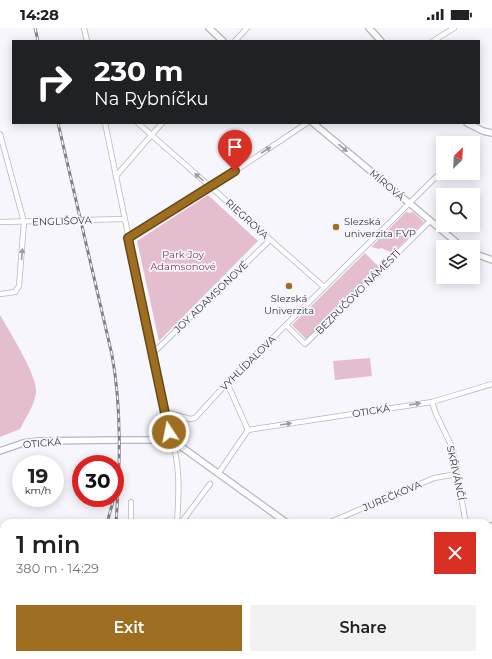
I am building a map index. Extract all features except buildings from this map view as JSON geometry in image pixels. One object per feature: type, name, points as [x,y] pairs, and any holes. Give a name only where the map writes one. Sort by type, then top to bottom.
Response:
[{"type":"street","points":[[84,28],[87,40]]},
{"type":"street","points":[[209,28],[222,40]]},
{"type":"street","points":[[236,40],[247,28]]},
{"type":"street","points":[[369,28],[380,40]]},
{"type":"street","points":[[435,40],[454,28]]},
{"type":"street","points":[[105,124],[152,354],[172,440],[179,483],[177,519]]},
{"type":"street","name":"RIEGROVA","points":[[139,124],[324,287]]},
{"type":"street","points":[[116,176],[161,124]]},
{"type":"street","points":[[128,238],[210,187],[305,124]]},
{"type":"street","name":"MÍROVÁ","points":[[314,124],[453,240]]},
{"type":"street","points":[[469,124],[483,131],[492,132]]},
{"type":"street","points":[[0,134],[24,222],[19,286],[15,292],[0,294]]},
{"type":"street","points":[[324,287],[436,177]]},
{"type":"street","name":"ENGLIŠOVA","points":[[0,222],[124,219]]},
{"type":"street","name":"BEZRUČOVO NÁMĚSTÍ","points":[[286,325],[305,344],[430,221]]},
{"type":"street","name":"JOY ADAMSONOVÉ","points":[[152,354],[270,240]]},
{"type":"street","points":[[480,255],[492,260]]},
{"type":"street","name":"VYHLÍDALOVA","points":[[165,412],[190,419],[195,418],[227,383],[324,287]]},
{"type":"street","points":[[218,474],[248,430],[227,383]]},
{"type":"street","name":"OTICKÁ","points":[[248,430],[432,402],[492,384]]},
{"type":"street","name":"SKŘIVÁNČÍ","points":[[432,402],[436,414],[453,448],[465,519]]},
{"type":"street","points":[[172,440],[281,519]]},
{"type":"street","name":"OTICKÁ","points":[[0,451],[39,441],[172,440]]},
{"type":"street","name":"JUREČKOVA","points":[[337,519],[434,478],[457,474]]},
{"type":"street","points":[[184,519],[210,484]]},
{"type":"street","points":[[131,502],[131,519]]},
{"type":"green space","name":"Park Joy Adamsonové","points":[[208,195],[258,241],[159,341],[137,241]]},
{"type":"green space","points":[[407,211],[408,213],[413,212],[424,222],[393,253],[381,248],[371,247]]},
{"type":"green space","points":[[365,253],[379,267],[306,339],[292,325]]},
{"type":"green space","points":[[0,315],[28,365],[35,385],[36,393],[32,407],[20,429],[0,437]]},
{"type":"green space","points":[[370,358],[372,376],[335,380],[333,361]]},
{"type":"railway","points":[[35,28],[38,40]]},
{"type":"railway","points":[[58,124],[112,355],[119,418],[116,519]]},
{"type":"railway","points":[[108,519],[111,507]]},
{"type":"place","name":"Slezská univerzita FVP","points":[[336,227]]},
{"type":"place","name":"Slezská Univerzita","points":[[289,286]]},
{"type":"route","points":[[169,432],[128,238],[235,171]]}]
